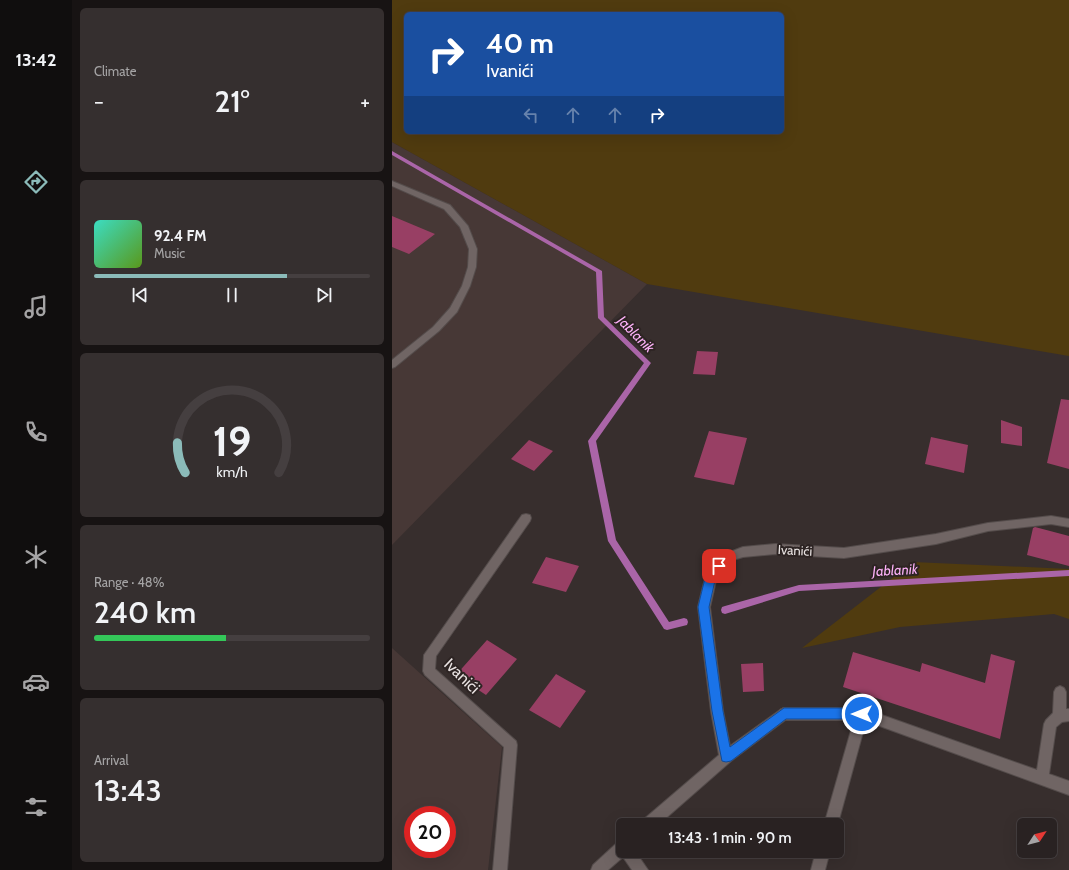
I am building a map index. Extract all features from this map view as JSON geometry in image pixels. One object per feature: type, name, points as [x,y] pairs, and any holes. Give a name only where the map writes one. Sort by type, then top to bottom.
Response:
[{"type":"street","points":[[392,182],[448,207],[464,226],[473,248],[472,267],[466,286],[454,310],[436,329],[392,365]]},
{"type":"street","name":"Ivanići","points":[[500,870],[511,745],[429,672],[430,655],[526,518]]},
{"type":"street","name":"Ivanići","points":[[726,756],[717,711],[704,607],[712,574],[726,558],[743,552],[775,548],[844,553],[936,539],[988,528],[1052,520],[1069,523]]},
{"type":"street","points":[[1042,778],[1050,724],[1064,715],[1060,692]]},
{"type":"street","points":[[656,818],[726,756],[784,714],[862,714],[1069,788]]},
{"type":"street","points":[[833,818],[862,714]]},
{"type":"street","points":[[598,870],[616,853]]},
{"type":"street","points":[[632,858],[641,870]]},
{"type":"street","points":[[818,870],[821,858]]},
{"type":"shaded area","points":[[392,0],[1069,0],[1069,356],[647,284],[392,142]]},
{"type":"shaded area","points":[[392,142],[647,284],[392,545]]},
{"type":"shaded area","points":[[913,562],[1069,569],[1069,619],[1054,614],[900,627],[802,648]]},
{"type":"shaded area","points":[[392,648],[502,747],[488,870],[392,870]]},
{"type":"building","points":[[392,216],[435,234],[409,254],[392,247]]},
{"type":"building","points":[[697,351],[718,352],[715,375],[693,374]]},
{"type":"building","points":[[1061,399],[1069,400],[1069,469],[1047,463]]},
{"type":"building","points":[[1001,420],[1022,427],[1022,446],[1001,443]]},
{"type":"building","points":[[709,431],[747,438],[734,485],[694,477]]},
{"type":"building","points":[[931,437],[968,445],[964,473],[925,464]]},
{"type":"building","points":[[529,440],[553,451],[534,471],[511,459]]},
{"type":"building","points":[[1035,527],[1069,536],[1069,566],[1027,555],[1033,528]]},
{"type":"building","points":[[546,557],[579,566],[566,592],[532,583]]},
{"type":"building","points":[[487,640],[517,659],[486,695],[456,675]]},
{"type":"building","points":[[853,652],[920,672],[922,663],[985,683],[991,654],[1015,661],[1000,739],[843,687]]},
{"type":"building","points":[[763,663],[764,691],[743,692],[741,664]]},
{"type":"building","points":[[556,674],[586,691],[560,728],[529,710]]},
{"type":"waterway","name":"Jablanik","points":[[392,153],[599,271],[601,318],[648,363],[592,441],[612,541],[667,626],[684,622]]},
{"type":"waterway","name":"Jablanik","points":[[725,610],[799,588],[1069,573]]},
{"type":"route","points":[[719,566],[712,574],[704,607],[717,711],[726,756],[784,714],[862,714]]}]
